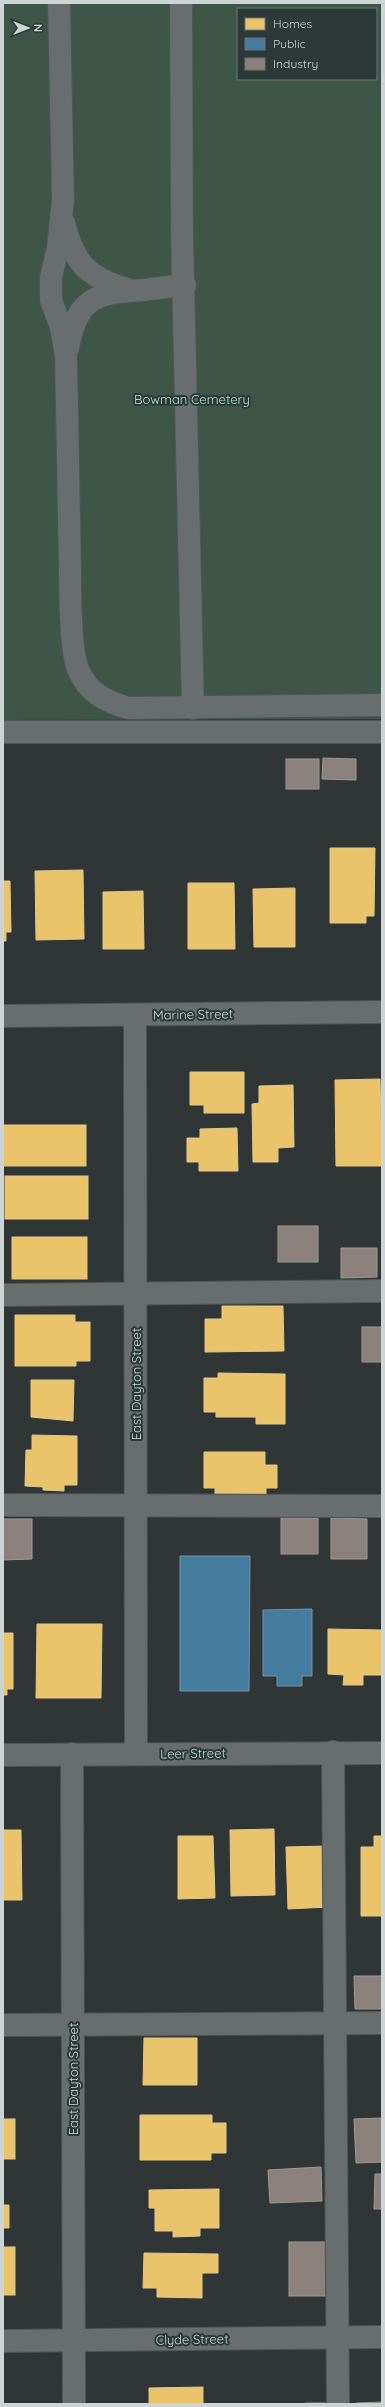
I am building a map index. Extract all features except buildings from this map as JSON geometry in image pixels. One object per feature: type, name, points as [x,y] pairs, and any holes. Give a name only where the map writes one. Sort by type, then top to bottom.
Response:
[{"type":"street","points":[[60,3],[62,216],[58,248],[51,277],[51,300],[61,327],[66,356],[70,592],[75,657],[78,668],[90,688],[106,701],[128,708],[382,705]]},
{"type":"street","points":[[180,3],[193,708]]},
{"type":"street","points":[[62,216],[70,248],[78,259],[98,278],[128,289]]},
{"type":"street","points":[[66,356],[72,326],[86,305],[107,292],[184,285]]},
{"type":"street","points":[[3,732],[382,732]]},
{"type":"street","name":"Marine Street","points":[[3,1016],[382,1012]]},
{"type":"street","name":"East Dayton Street","points":[[135,1014],[136,1754]]},
{"type":"street","points":[[3,1294],[382,1291]]},
{"type":"street","points":[[3,1505],[382,1506]]},
{"type":"street","points":[[333,1752],[338,2404]]},
{"type":"street","name":"Leer Street","points":[[3,1755],[333,1752],[382,1753]]},
{"type":"street","name":"East Dayton Street","points":[[72,1754],[74,2404]]},
{"type":"street","points":[[3,2025],[382,2023]]},
{"type":"street","name":"Clyde Street","points":[[3,2341],[382,2337]]},
{"type":"green space","name":"Bowman Cemetery","points":[[3,3],[382,3],[382,719],[3,720]]}]
